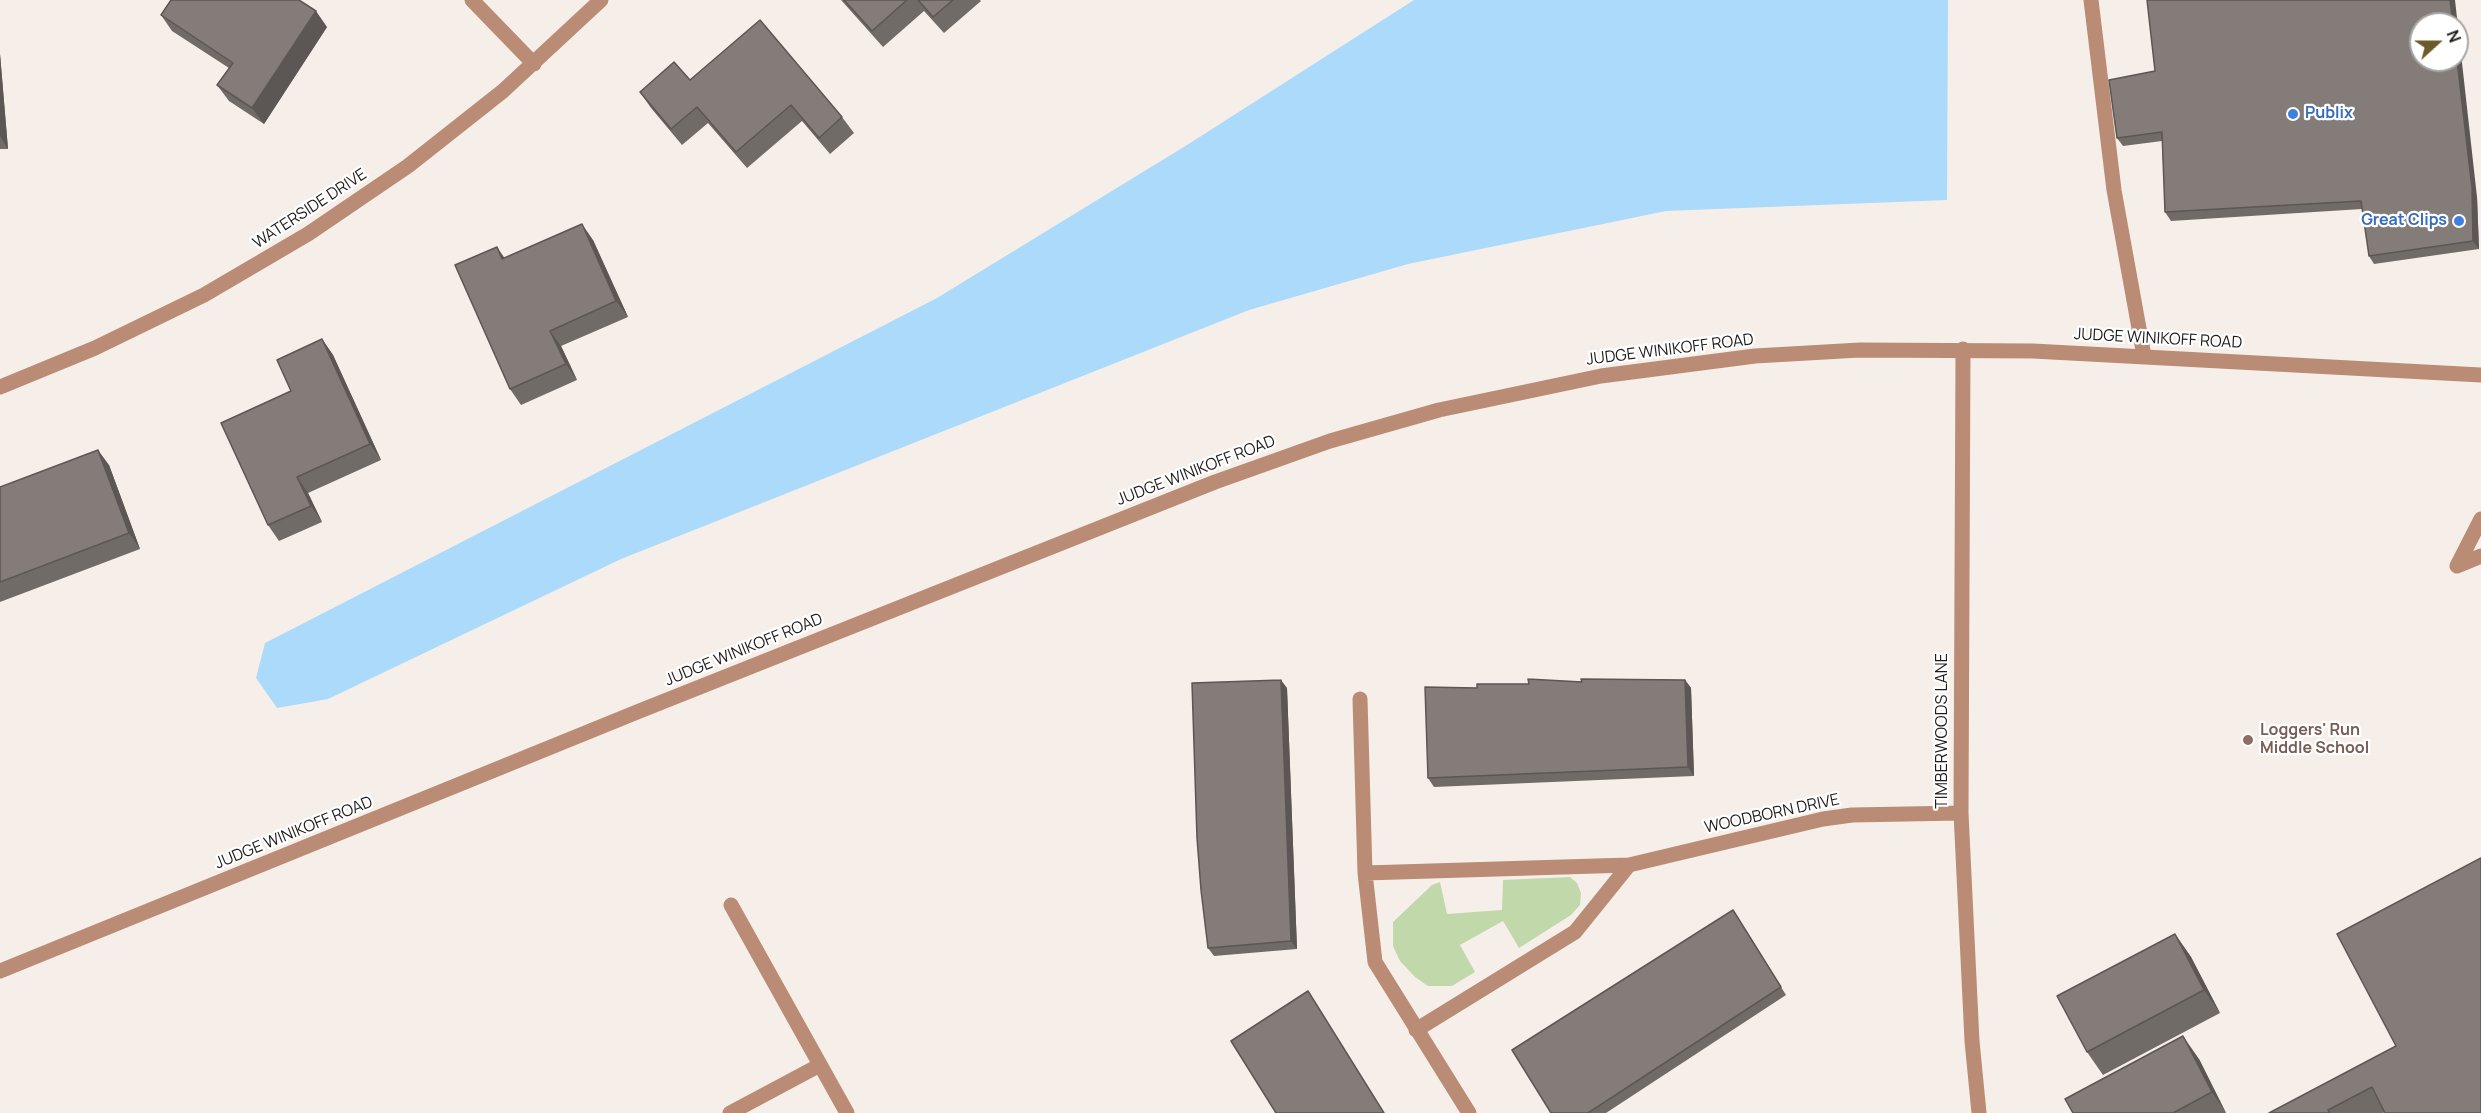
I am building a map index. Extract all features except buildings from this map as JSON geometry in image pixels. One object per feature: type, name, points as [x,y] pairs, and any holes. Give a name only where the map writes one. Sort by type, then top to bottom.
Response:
[{"type":"street","points":[[472,0],[534,64]]},
{"type":"street","name":"WATERSIDE DRIVE","points":[[0,387],[95,348],[204,295],[308,234],[408,166],[534,64],[601,0]]},
{"type":"street","points":[[2091,0],[2114,190],[2144,356]]},
{"type":"street","name":"JUDGE WINIKOFF ROAD","points":[[0,971],[1215,482],[1330,441],[1439,410],[1601,376],[1755,356],[1860,350],[1963,349],[2144,356],[2481,375]]},
{"type":"street","name":"TIMBERWOODS LANE","points":[[1963,349],[1961,813],[1972,1041],[1979,1113]]},
{"type":"street","points":[[2481,519],[2457,566],[2481,556]]},
{"type":"street","points":[[1360,699],[1365,873],[1375,962],[1469,1113]]},
{"type":"street","name":"WOODBORN DRIVE","points":[[1365,873],[1629,865],[1823,819],[1852,815],[1961,813]]},
{"type":"street","points":[[1416,1030],[1575,932],[1629,865]]},
{"type":"street","points":[[731,905],[847,1113]]},
{"type":"street","points":[[730,1113],[820,1065]]},
{"type":"green space","points":[[1570,877],[1577,883],[1581,893],[1580,905],[1571,915],[1519,948],[1503,921],[1460,945],[1475,972],[1452,986],[1428,986],[1415,977],[1400,961],[1393,946],[1393,922],[1432,885],[1440,882],[1447,914],[1502,910],[1503,880]]},
{"type":"water","points":[[1414,0],[1948,0],[1947,200],[1666,211],[1408,264],[1249,310],[621,559],[328,699],[277,708],[256,678],[265,643],[937,298],[1187,145]]},
{"type":"place","name":"Publix","points":[[2293,114]]},
{"type":"place","name":"Great Clips","points":[[2459,221]]},
{"type":"place","name":"Loggers' Run Middle School","points":[[2248,740]]}]
